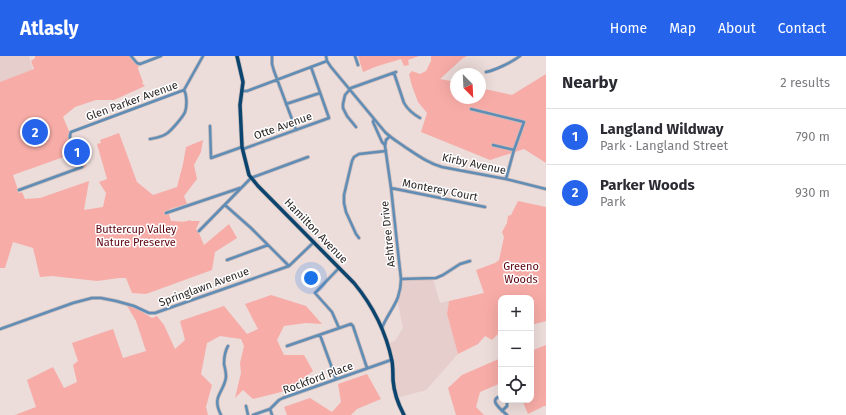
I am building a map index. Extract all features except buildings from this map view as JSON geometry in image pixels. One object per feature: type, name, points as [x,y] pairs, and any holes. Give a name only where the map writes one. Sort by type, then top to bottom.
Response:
[{"type":"main road","name":"Hamilton Avenue","points":[[237,56],[243,79],[240,105],[242,148],[247,169],[251,178],[339,268],[365,297],[382,328],[392,360],[393,380],[396,394],[404,415]]},
{"type":"street","points":[[131,56],[137,63],[140,64],[161,56]]},
{"type":"street","name":"Glen Parker Avenue","points":[[19,190],[82,167],[70,140],[71,132],[184,90],[203,56]]},
{"type":"street","points":[[272,56],[272,64],[296,130]]},
{"type":"street","name":"Kirby Avenue","points":[[326,56],[327,61],[349,90],[374,119],[390,136],[420,157],[442,167],[546,188]]},
{"type":"street","points":[[355,56],[358,65]]},
{"type":"street","points":[[486,72],[491,71],[520,56]]},
{"type":"street","points":[[242,91],[247,91],[327,61]]},
{"type":"street","points":[[286,104],[320,93],[311,67]]},
{"type":"street","points":[[356,127],[347,116],[342,104],[343,99],[349,90],[395,72],[407,108],[420,118]]},
{"type":"street","points":[[150,140],[167,133],[184,115],[186,111],[186,93],[184,90]]},
{"type":"street","name":"Otte Avenue","points":[[210,126],[211,158],[329,118],[320,93]]},
{"type":"street","points":[[471,109],[524,122],[506,179]]},
{"type":"street","points":[[374,119],[373,122],[382,142],[386,146]]},
{"type":"street","name":"Ashtree Drive","points":[[382,328],[398,298],[401,278],[386,151],[386,140],[390,136]]},
{"type":"street","points":[[492,145],[514,150]]},
{"type":"street","points":[[359,238],[346,212],[344,204],[344,195],[352,161],[354,157],[359,154],[386,151]]},
{"type":"street","points":[[199,231],[251,178],[308,157]]},
{"type":"street","points":[[166,213],[241,188]]},
{"type":"street","name":"Monterey Court","points":[[391,188],[485,207]]},
{"type":"street","points":[[225,205],[289,266]]},
{"type":"street","name":"Springlawn Avenue","points":[[0,329],[73,303],[92,298],[116,301],[134,306],[148,313],[155,313],[289,266],[314,242]]},
{"type":"street","points":[[227,260],[268,245]]},
{"type":"street","points":[[401,278],[436,278],[442,276],[460,264],[470,261]]},
{"type":"street","points":[[339,268],[314,293],[332,312],[339,328]]},
{"type":"street","points":[[378,320],[386,318]]},
{"type":"street","points":[[287,346],[351,324],[368,368]]},
{"type":"street","points":[[320,335],[336,380]]},
{"type":"street","points":[[220,415],[217,407],[217,400],[226,376],[225,359],[228,346]]},
{"type":"street","name":"Rockford Place","points":[[253,415],[270,409],[283,398],[392,360]]},
{"type":"street","points":[[498,396],[495,402],[497,407],[507,415]]},
{"type":"street","points":[[502,411],[507,406],[507,403]]},
{"type":"street","points":[[246,406],[248,415]]},
{"type":"street","points":[[270,409],[272,415]]},
{"type":"shaded area","points":[[0,56],[30,56],[29,58],[33,70],[0,82]]},
{"type":"shaded area","points":[[401,279],[433,279],[440,303],[449,301],[447,314],[458,354],[426,390],[397,398],[393,367],[387,344],[395,341],[403,328],[397,298]]},
{"type":"green space","name":"Buttercup Valley Nature Preserve","points":[[35,56],[132,56],[139,64],[138,69],[143,82],[142,83],[145,86],[114,100],[96,100],[75,107],[63,117],[86,165],[85,168],[82,167],[75,153],[13,175],[19,193],[22,192],[25,199],[40,198],[89,181],[84,210],[103,207],[106,193],[99,182],[107,179],[97,144],[101,143],[100,140],[119,133],[137,182],[153,195],[177,187],[186,147],[203,140],[201,152],[194,165],[197,179],[184,196],[187,204],[168,211],[171,221],[200,221],[196,229],[204,245],[229,224],[237,238],[215,252],[212,270],[146,294],[132,293],[126,278],[97,281],[52,276],[40,277],[33,248],[13,242],[5,268],[0,268],[0,82],[34,69],[31,61],[35,58]]},
{"type":"green space","points":[[358,56],[419,56],[408,60],[409,65],[404,66],[401,59],[363,72]]},
{"type":"green space","points":[[431,56],[467,56],[450,68],[450,70],[440,79],[450,81],[450,104],[486,104],[486,89],[512,95],[546,74],[546,163],[524,149],[490,160],[421,132],[427,113],[418,102],[409,74],[412,71],[420,74],[426,71],[431,61]]},
{"type":"green space","name":"Greeno Woods","points":[[518,201],[546,207],[546,321],[534,324],[534,295],[498,295],[498,334],[492,340],[485,336],[478,344],[458,354],[447,314],[449,301],[484,293],[476,270],[499,260],[504,237],[502,232],[507,223],[508,216],[511,215]]},
{"type":"green space","points":[[271,295],[306,306],[322,324],[306,323],[284,326],[277,340],[284,355],[304,355],[313,371],[289,390],[253,399],[243,390],[235,398],[241,373],[240,363],[244,346],[241,339],[220,336],[207,343],[201,374],[212,385],[206,407],[208,415],[15,415],[36,407],[27,380],[53,367],[64,388],[77,382],[73,365],[78,361],[72,343],[113,329],[123,358],[146,351],[136,321],[126,304],[152,318],[157,316],[164,325],[175,349],[185,340],[180,321],[224,306],[247,334],[258,329],[245,304]]},
{"type":"green space","points":[[546,345],[546,406],[528,414],[523,403],[534,403],[534,350]]},
{"type":"green space","points":[[498,359],[498,384],[480,392],[476,407],[484,415],[456,415],[448,388],[462,375]]},
{"type":"green space","points":[[367,374],[381,399],[357,409],[351,415],[287,415],[284,407],[310,398],[332,412],[341,402],[338,384]]},
{"type":"place","name":"Parker Woods","points":[[35,132]]},
{"type":"place","name":"Langland Wildway","points":[[77,152]]}]
